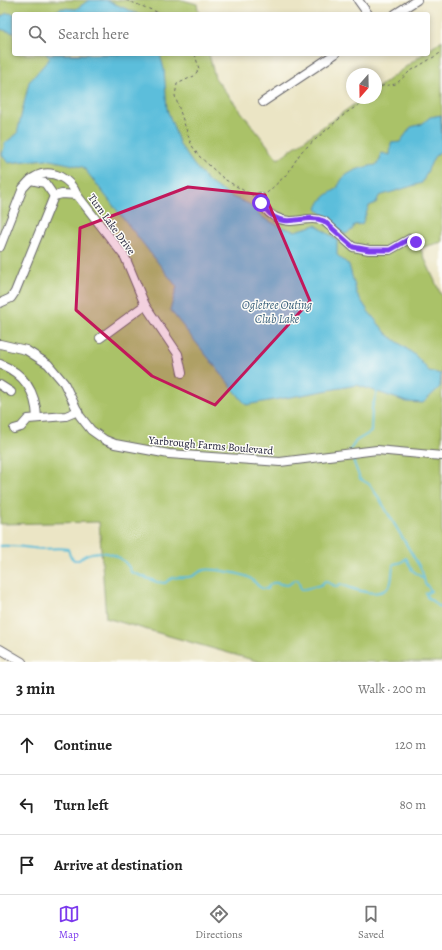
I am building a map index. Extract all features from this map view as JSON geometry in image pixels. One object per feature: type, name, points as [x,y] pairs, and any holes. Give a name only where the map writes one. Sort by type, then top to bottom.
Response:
[{"type":"street","points":[[358,0],[367,12]]},
{"type":"street","points":[[398,12],[417,0]]},
{"type":"street","points":[[263,102],[332,56]]},
{"type":"street","name":"Turn Lake Drive","points":[[30,180],[36,176],[54,174],[68,181],[125,257],[145,305],[178,354],[182,373]]},
{"type":"street","points":[[0,247],[23,188],[30,180],[45,183],[54,196],[15,292],[11,298],[0,303]]},
{"type":"street","name":"Turn Lake Drive","points":[[54,196],[62,194],[77,195]]},
{"type":"street","points":[[260,197],[265,210],[271,215],[291,222],[318,218],[324,221],[353,247],[386,251],[411,238],[416,242]]},
{"type":"street","points":[[100,338],[145,305]]},
{"type":"street","name":"Yarbrough Farms Boulevard","points":[[0,344],[26,350],[48,364],[64,383],[78,411],[91,430],[105,440],[124,446],[159,452],[280,462],[376,450],[442,456]]},
{"type":"street","points":[[0,364],[16,372],[30,387],[37,408],[37,418]]},
{"type":"street","points":[[0,385],[11,392]]},
{"type":"street","points":[[14,429],[21,427],[28,419],[66,416],[78,411]]},
{"type":"street","points":[[0,649],[22,662]]},
{"type":"path","points":[[126,0],[157,12]]},
{"type":"path","points":[[382,86],[396,84],[409,72],[442,52]]},
{"type":"path","points":[[196,56],[199,69],[194,76],[177,84],[175,96],[191,144],[208,165],[224,179],[249,194],[260,197],[266,194],[288,173],[301,152],[346,113],[360,104]]},
{"type":"highlighted area","points":[[188,187],[265,195],[310,301],[215,405],[152,376],[76,310],[80,228]]},
{"type":"green space","points":[[0,0],[183,0],[197,4],[199,12],[12,12],[12,56],[210,56],[215,78],[278,159],[355,104],[382,104],[382,85],[420,56],[430,56],[430,49],[442,40],[442,242],[420,248],[442,297],[442,662],[260,662],[106,618],[99,522],[0,524]]},
{"type":"water","points":[[89,0],[106,0],[133,12],[54,12],[62,8],[76,9]]},
{"type":"water","points":[[7,13],[12,14],[12,32],[0,29],[0,17]]},
{"type":"water","name":"Ogletree Outing Club Lake","points":[[48,56],[161,56],[164,69],[167,109],[180,145],[194,165],[210,183],[232,197],[249,204],[261,217],[281,227],[295,231],[316,225],[337,240],[337,255],[349,265],[357,294],[368,311],[387,334],[415,355],[429,371],[441,374],[440,387],[423,403],[407,402],[357,385],[246,405],[170,310],[177,287],[83,167],[46,159],[8,163],[2,155],[5,143],[17,134],[29,82],[50,58]]},
{"type":"water","points":[[441,115],[442,150],[434,157],[422,183],[379,196],[376,203],[369,206],[362,224],[354,225],[352,230],[346,234],[341,232],[317,209],[322,200],[336,189],[344,177],[359,169],[376,165],[380,160],[381,153],[390,155],[391,143],[400,142],[411,127],[422,124],[430,117]]},
{"type":"waterway","points":[[350,450],[356,441],[371,432],[372,408],[377,392],[376,389]]},
{"type":"waterway","points":[[353,460],[360,479],[369,484],[379,498],[422,571],[425,583],[431,591],[426,593],[427,597],[440,607],[442,605]]},
{"type":"waterway","points":[[0,546],[68,549],[70,556],[74,560],[79,560],[85,555],[92,553],[108,553],[122,560],[128,565],[131,572],[157,582],[165,583],[172,578],[189,577],[204,570],[214,570],[246,576],[259,587],[264,589],[267,589],[274,583],[288,585],[295,580],[298,580],[301,590],[321,585],[325,581],[337,587],[340,584],[373,593],[380,592],[390,585],[394,564],[402,562],[406,558],[412,570],[424,579]]},
{"type":"route","points":[[261,203],[265,210],[271,215],[285,222],[318,218],[324,221],[353,247],[381,251],[390,250],[411,238],[416,242]]}]
